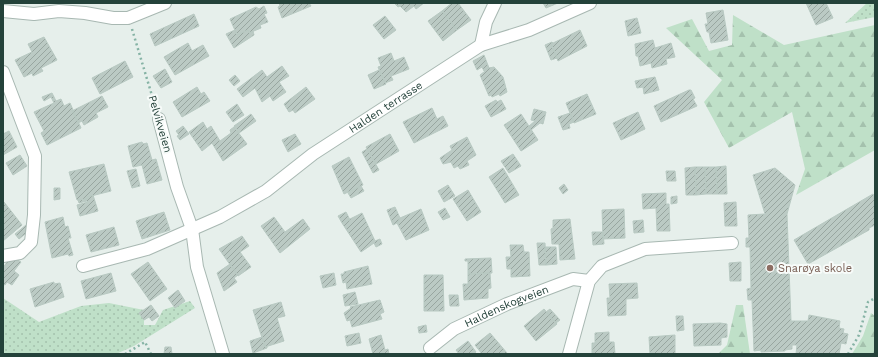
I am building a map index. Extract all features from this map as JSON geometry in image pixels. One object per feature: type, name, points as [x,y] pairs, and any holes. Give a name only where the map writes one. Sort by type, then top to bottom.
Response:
[{"type":"street","points":[[3,11],[34,14],[59,11],[85,13],[113,18],[128,18],[165,3]]},
{"type":"street","points":[[482,45],[486,22],[495,3]]},
{"type":"street","name":"Halden terrasse","points":[[192,229],[220,217],[266,191],[313,154],[482,45],[529,30],[590,3]]},
{"type":"street","points":[[3,72],[36,156],[34,215],[31,242],[20,253],[3,256]]},
{"type":"street","name":"Pelvikveien","points":[[159,119],[177,187],[192,229],[197,267],[223,354]]},
{"type":"street","points":[[83,266],[146,249],[192,229]]},
{"type":"street","points":[[569,354],[589,281],[602,266],[645,250],[732,243]]},
{"type":"street","name":"Haldenskogveien","points":[[430,348],[454,329],[507,304],[573,279],[589,281]]},
{"type":"path","name":"Pelvikveien","points":[[128,18],[159,119]]},
{"type":"path","points":[[848,354],[859,335],[868,302],[875,298]]},
{"type":"path","points":[[125,354],[145,342],[152,354]]},
{"type":"green space","points":[[867,3],[875,3],[875,17],[845,23]]},
{"type":"green space","points":[[733,15],[784,45],[875,25],[875,150],[796,195],[805,169],[792,112],[729,148],[704,102],[722,80],[666,28],[692,19],[709,51],[732,45]]},
{"type":"green space","points":[[3,298],[39,322],[81,306],[109,303],[144,310],[144,325],[155,325],[163,310],[190,301],[195,308],[134,346],[116,354],[3,354]]},
{"type":"green space","points":[[736,305],[743,305],[750,354],[718,354],[727,345]]},
{"type":"green space","points":[[871,313],[875,316],[875,354],[852,354],[863,336]]},
{"type":"building","points":[[279,3],[309,3],[311,6],[282,18],[278,7],[280,6]]},
{"type":"building","points":[[394,3],[424,3],[416,9],[414,6],[406,12]]},
{"type":"building","points":[[452,3],[458,3],[471,20],[457,30],[442,11]]},
{"type":"building","points":[[543,3],[558,3],[546,8]]},
{"type":"building","points":[[806,3],[826,3],[833,18],[816,25]]},
{"type":"building","points":[[264,6],[267,13],[264,14],[268,22],[260,25],[261,28],[249,33],[248,30],[237,35],[230,19],[256,7],[259,9]]},
{"type":"building","points":[[723,10],[728,40],[711,43],[709,32],[707,32],[705,24],[708,24],[706,13]]},
{"type":"building","points":[[442,11],[457,30],[443,41],[428,21]]},
{"type":"building","points":[[194,14],[199,26],[155,46],[150,34]]},
{"type":"building","points":[[385,16],[396,30],[384,39],[373,25]]},
{"type":"building","points":[[637,18],[641,33],[628,36],[625,21]]},
{"type":"building","points":[[235,30],[237,35],[248,30],[249,33],[253,31],[254,35],[234,48],[226,34]]},
{"type":"building","points":[[580,30],[587,46],[558,61],[551,44]]},
{"type":"building","points":[[44,37],[57,60],[41,68],[43,71],[33,76],[32,73],[24,77],[15,60],[32,52],[28,44]]},
{"type":"building","points":[[653,40],[655,48],[671,43],[675,57],[666,59],[667,64],[652,68],[651,63],[640,66],[638,56],[636,56],[635,44]]},
{"type":"building","points":[[552,42],[553,43],[551,44],[557,58],[551,60],[545,45]]},
{"type":"building","points":[[188,43],[192,51],[203,45],[209,56],[175,75],[164,57]]},
{"type":"building","points":[[391,53],[394,61],[404,57],[409,69],[391,76],[393,80],[385,83],[378,67],[381,66],[378,58]]},
{"type":"building","points":[[484,55],[489,68],[484,71],[482,67],[477,70],[473,61]]},
{"type":"building","points":[[125,61],[133,77],[100,94],[92,78]]},
{"type":"building","points":[[282,66],[289,76],[279,82],[286,92],[273,101],[270,96],[262,102],[255,88],[243,97],[237,89],[262,70],[267,77]]},
{"type":"building","points":[[494,67],[503,77],[507,92],[500,96],[499,94],[492,97],[491,95],[489,96],[480,75],[489,68]]},
{"type":"building","points":[[165,69],[172,82],[161,88],[153,76]]},
{"type":"building","points":[[379,70],[386,84],[374,89],[368,75]]},
{"type":"building","points":[[235,75],[240,81],[234,86],[229,80]]},
{"type":"building","points":[[655,77],[659,90],[644,94],[643,87],[637,88],[635,81]]},
{"type":"building","points":[[197,87],[201,94],[204,92],[210,101],[182,117],[173,102]]},
{"type":"building","points":[[306,87],[315,99],[295,113],[293,110],[289,112],[284,104]]},
{"type":"building","points":[[691,90],[695,98],[693,99],[697,106],[661,122],[654,106]]},
{"type":"building","points":[[52,93],[56,101],[61,99],[64,106],[70,103],[81,128],[47,145],[41,133],[44,131],[34,112],[54,103],[51,97],[44,101],[42,97]]},
{"type":"building","points":[[587,94],[596,114],[574,123],[566,103]]},
{"type":"building","points":[[102,96],[108,107],[96,113],[98,117],[84,125],[82,121],[78,123],[72,111]]},
{"type":"building","points":[[496,100],[497,102],[501,100],[506,109],[491,117],[485,106]]},
{"type":"building","points":[[237,104],[244,115],[233,122],[226,112]]},
{"type":"building","points":[[432,108],[437,119],[443,116],[448,126],[414,143],[403,122]]},
{"type":"building","points":[[534,109],[546,112],[543,124],[540,123],[531,130],[529,126],[535,121],[531,120]]},
{"type":"building","points":[[638,112],[645,129],[621,140],[613,123]]},
{"type":"building","points":[[570,113],[574,122],[569,124],[570,128],[563,130],[558,117]]},
{"type":"building","points":[[251,114],[256,121],[239,133],[234,126]]},
{"type":"building","points":[[521,114],[538,140],[521,151],[504,125]]},
{"type":"building","points":[[203,122],[207,129],[211,126],[220,141],[231,133],[230,130],[234,127],[247,144],[223,161],[212,143],[202,151],[189,132]]},
{"type":"building","points":[[183,126],[189,134],[180,140],[176,131]]},
{"type":"building","points":[[9,131],[17,147],[3,155],[3,134]]},
{"type":"building","points":[[295,134],[301,144],[288,152],[282,140]]},
{"type":"building","points":[[390,134],[399,151],[376,164],[366,147]]},
{"type":"building","points":[[467,137],[476,155],[467,161],[469,165],[460,169],[458,166],[454,168],[451,162],[443,164],[440,158],[452,150],[450,146]]},
{"type":"building","points":[[142,142],[143,144],[147,143],[152,160],[156,159],[162,180],[147,184],[142,165],[133,167],[128,146]]},
{"type":"building","points":[[367,149],[379,170],[373,173],[362,152]]},
{"type":"building","points":[[513,154],[521,166],[509,173],[501,161]]},
{"type":"building","points":[[20,155],[27,166],[13,175],[6,163]]},
{"type":"building","points":[[349,157],[363,185],[344,194],[332,166]]},
{"type":"building","points":[[104,164],[111,191],[87,197],[87,199],[77,200],[69,172]]},
{"type":"building","points":[[726,166],[727,194],[717,194],[716,167]]},
{"type":"building","points":[[695,167],[705,167],[706,194],[696,195]]},
{"type":"building","points":[[695,167],[696,195],[686,195],[685,168]]},
{"type":"building","points":[[705,167],[716,167],[717,194],[706,194]]},
{"type":"building","points":[[503,168],[519,195],[505,203],[489,177]]},
{"type":"building","name":"Snarøya skole","points":[[775,168],[795,185],[787,214],[791,321],[808,321],[809,315],[840,321],[839,328],[844,329],[843,333],[848,334],[846,344],[841,343],[839,354],[796,354],[797,345],[792,345],[792,349],[785,351],[754,351],[752,300],[748,300],[747,289],[751,288],[750,247],[746,247],[746,238],[749,238],[748,215],[765,214],[753,175]]},
{"type":"building","points":[[136,169],[140,186],[132,188],[127,171]]},
{"type":"building","points":[[666,171],[675,171],[676,181],[667,181]]},
{"type":"building","points":[[564,184],[568,190],[563,194],[559,188]]},
{"type":"building","points":[[448,185],[455,196],[444,202],[438,191]]},
{"type":"building","points":[[361,186],[364,191],[351,198],[348,193]]},
{"type":"building","points":[[54,188],[60,188],[60,199],[54,200]]},
{"type":"building","points":[[468,190],[481,212],[467,221],[453,199]]},
{"type":"building","points":[[666,193],[666,204],[669,204],[670,231],[657,231],[656,208],[643,209],[642,194]]},
{"type":"building","points":[[873,194],[875,198],[875,225],[869,228],[869,230],[808,264],[794,240]]},
{"type":"building","points":[[93,195],[98,211],[80,216],[77,205],[88,202],[79,203],[78,200],[87,199],[87,197]]},
{"type":"building","points":[[677,196],[677,203],[671,204],[671,197]]},
{"type":"building","points":[[4,202],[22,225],[3,241],[3,203]]},
{"type":"building","points":[[736,202],[737,226],[725,226],[724,203]]},
{"type":"building","points":[[395,207],[400,218],[397,223],[393,225],[387,210]]},
{"type":"building","points":[[445,208],[450,217],[443,220],[438,212]]},
{"type":"building","points":[[421,209],[429,230],[406,240],[397,223],[400,218]]},
{"type":"building","points":[[624,209],[625,238],[603,239],[602,210]]},
{"type":"building","points":[[164,212],[170,230],[142,239],[136,221]]},
{"type":"building","points":[[346,212],[350,220],[342,223],[338,216]]},
{"type":"building","points":[[362,213],[375,241],[380,239],[382,244],[376,247],[374,243],[361,252],[342,223]]},
{"type":"building","points":[[63,217],[65,227],[68,226],[71,238],[68,238],[73,255],[69,256],[68,254],[52,258],[45,222]]},
{"type":"building","points":[[274,217],[285,232],[303,219],[310,229],[280,253],[261,226]]},
{"type":"building","points":[[570,219],[575,259],[560,260],[559,244],[552,244],[551,229],[553,228],[553,220]]},
{"type":"building","points":[[643,220],[644,232],[634,233],[633,221]]},
{"type":"building","points":[[26,225],[30,230],[19,239],[15,234]]},
{"type":"building","points":[[114,227],[119,245],[91,252],[86,235]]},
{"type":"building","points":[[592,232],[603,232],[604,244],[593,245]]},
{"type":"building","points":[[242,236],[249,246],[240,252],[251,267],[238,276],[219,249]]},
{"type":"building","points":[[537,243],[545,243],[546,265],[539,265]]},
{"type":"building","points":[[510,245],[523,245],[524,252],[529,252],[530,276],[511,277],[511,269],[507,269],[506,257],[511,257]]},
{"type":"building","points":[[545,247],[556,247],[557,264],[546,265]]},
{"type":"building","points":[[11,256],[21,262],[14,271],[19,275],[12,285],[7,282],[5,285],[3,284],[3,268]]},
{"type":"building","points":[[491,258],[492,273],[468,274],[468,261],[465,261],[465,259]]},
{"type":"building","points":[[148,262],[167,289],[150,301],[131,274]]},
{"type":"building","points":[[741,262],[741,281],[730,281],[729,263]]},
{"type":"building","points":[[230,264],[238,275],[234,278],[237,282],[224,291],[217,273]]},
{"type":"building","points":[[368,266],[372,284],[347,289],[346,282],[343,283],[341,274]]},
{"type":"building","points":[[111,273],[116,291],[86,299],[81,281]]},
{"type":"building","points":[[334,273],[336,285],[323,288],[320,276]]},
{"type":"building","points":[[490,273],[491,288],[488,289],[488,298],[464,300],[463,284],[468,284],[468,274]]},
{"type":"building","points":[[424,275],[443,275],[444,311],[424,311]]},
{"type":"building","points":[[54,282],[54,284],[60,283],[64,297],[35,307],[30,289]]},
{"type":"building","points":[[637,283],[638,298],[626,299],[626,315],[608,316],[607,298],[610,298],[609,284]]},
{"type":"building","points":[[178,290],[185,301],[175,308],[168,298]]},
{"type":"building","points":[[355,292],[358,304],[345,306],[343,295]]},
{"type":"building","points":[[449,295],[458,295],[459,306],[450,306]]},
{"type":"building","points":[[380,300],[384,312],[380,314],[382,319],[352,327],[350,320],[347,321],[344,313],[351,308],[350,307]]},
{"type":"building","points":[[281,302],[285,316],[277,318],[284,341],[265,347],[253,310]]},
{"type":"building","points":[[151,305],[159,316],[152,321],[149,317],[144,320],[139,313]]},
{"type":"building","points":[[544,309],[557,324],[536,341],[524,326]]},
{"type":"building","points":[[550,309],[560,320],[556,323],[546,312]]},
{"type":"building","points":[[676,316],[683,316],[684,330],[677,331]]},
{"type":"building","points":[[693,324],[727,324],[727,337],[721,338],[721,345],[694,346]]},
{"type":"building","points":[[426,325],[427,332],[419,333],[418,327]]},
{"type":"building","points":[[609,332],[609,342],[614,342],[615,354],[592,354],[592,343],[595,343],[595,333]]},
{"type":"building","points":[[359,333],[361,343],[347,346],[345,336]]},
{"type":"building","points":[[490,333],[507,353],[506,354],[482,354],[475,345]]},
{"type":"building","points":[[381,335],[385,350],[388,349],[389,354],[373,354],[369,339]]},
{"type":"building","points":[[675,335],[675,354],[650,354],[649,337]]},
{"type":"building","points":[[262,337],[265,347],[267,346],[267,348],[253,353],[250,341]]},
{"type":"building","points":[[468,341],[476,352],[473,354],[459,354],[456,350]]},
{"type":"building","points":[[165,347],[171,347],[172,354],[164,354]]},
{"type":"place","name":"Snarøya skole","points":[[770,268]]}]
